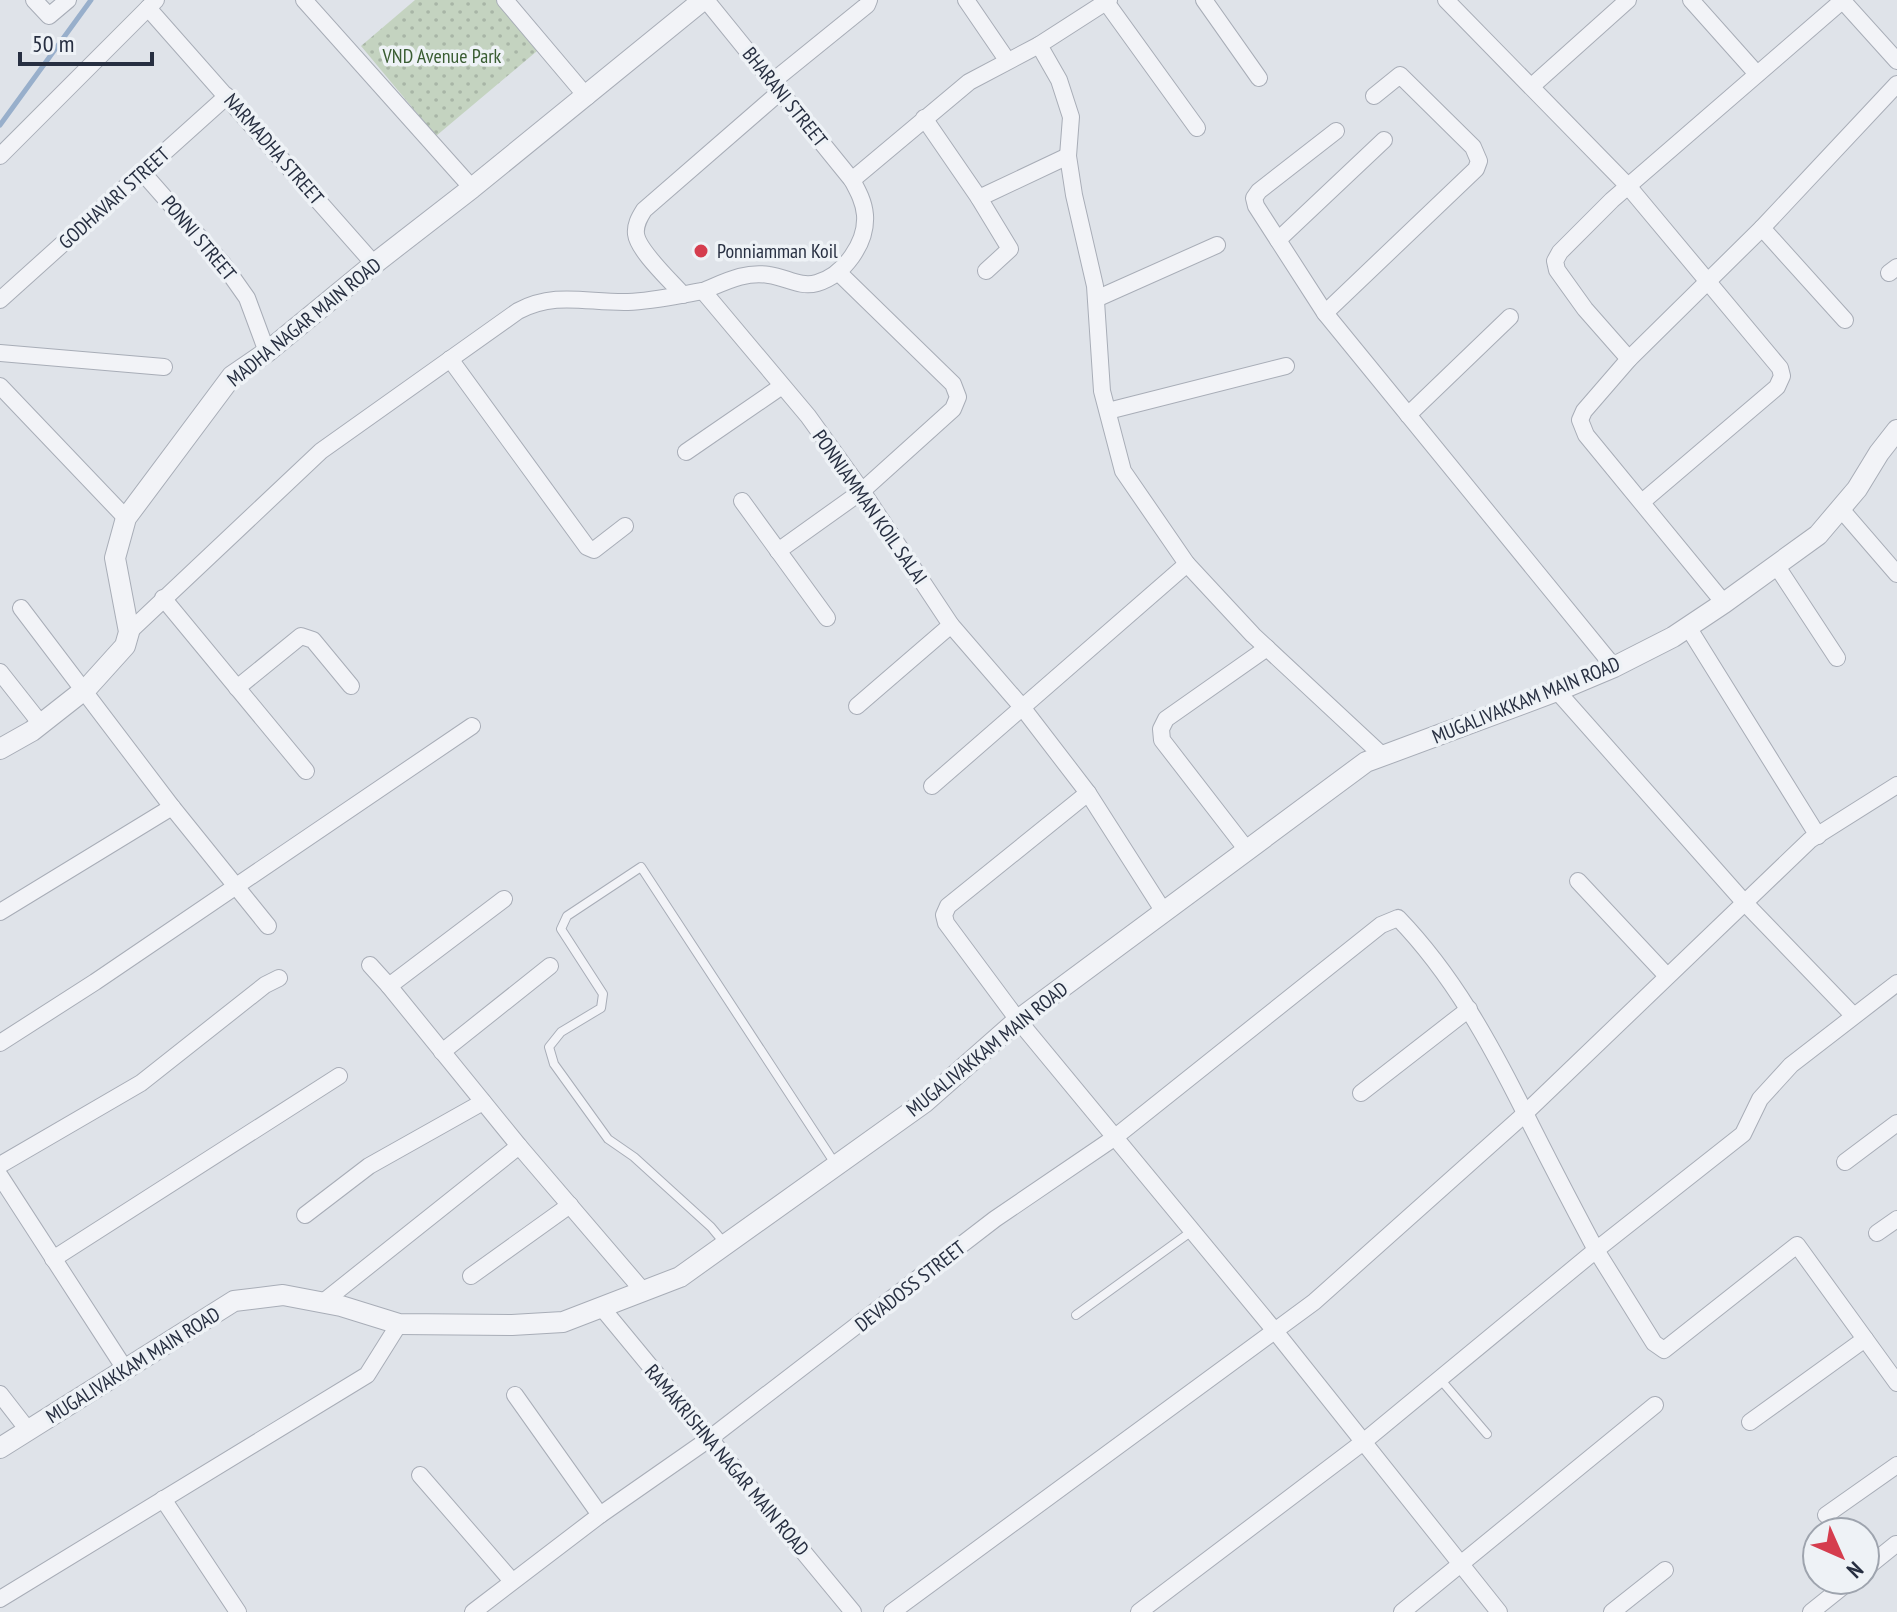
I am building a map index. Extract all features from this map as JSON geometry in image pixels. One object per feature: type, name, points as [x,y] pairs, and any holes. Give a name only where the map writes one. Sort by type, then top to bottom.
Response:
[{"type":"street","points":[[34,0],[49,16],[68,0]]},
{"type":"street","points":[[304,0],[472,188]]},
{"type":"street","points":[[505,0],[587,97]]},
{"type":"street","name":"MADHA NAGAR MAIN ROAD","points":[[129,632],[115,558],[126,518],[232,376],[267,352],[704,0]]},
{"type":"street","name":"BHARANI STREET","points":[[704,0],[852,180],[861,196],[865,217],[860,241],[851,258],[838,272]]},
{"type":"street","points":[[683,295],[641,246],[636,231],[644,210],[869,0]]},
{"type":"street","points":[[966,0],[1007,60]]},
{"type":"street","points":[[1204,0],[1259,78]]},
{"type":"street","points":[[1446,0],[1628,186],[1780,368],[1781,380],[1777,387],[1642,502]]},
{"type":"street","points":[[1532,86],[1628,0]]},
{"type":"street","points":[[1691,0],[1757,74]]},
{"type":"street","points":[[1629,359],[1585,309],[1557,270],[1555,261],[1560,252],[1628,186],[1842,0],[1897,61]]},
{"type":"street","points":[[852,180],[969,82],[1039,45],[1104,1],[1197,128]]},
{"type":"street","points":[[0,156],[152,3]]},
{"type":"street","name":"NARMADHA STREET","points":[[152,3],[227,96],[374,264]]},
{"type":"street","points":[[1039,45],[1059,80],[1071,117],[1068,156],[1074,195],[1091,260],[1102,391],[1123,471],[1187,564],[1267,648],[1383,756]]},
{"type":"street","points":[[1325,313],[1476,169],[1479,161],[1473,147],[1400,75],[1374,96]]},
{"type":"street","points":[[1724,603],[1586,435],[1580,420],[1584,411],[1629,359],[1762,228],[1897,84]]},
{"type":"street","name":"GODHAVARI STREET","points":[[0,300],[227,96]]},
{"type":"street","points":[[924,118],[1010,249],[986,271]]},
{"type":"street","points":[[1336,131],[1259,191],[1254,198],[1256,206],[1325,313],[1614,667]]},
{"type":"street","points":[[1278,240],[1384,140]]},
{"type":"street","points":[[979,198],[1068,156]]},
{"type":"street","name":"PONNI STREET","points":[[143,173],[223,264],[247,298],[267,352]]},
{"type":"street","points":[[1762,228],[1845,320]]},
{"type":"street","points":[[1096,299],[1217,245]]},
{"type":"street","points":[[0,749],[11,745],[83,691],[125,646],[129,632],[321,451],[535,302],[555,298],[629,302],[703,291],[741,275],[772,275],[806,284],[820,282],[838,272],[953,384],[958,397],[953,409],[862,491],[778,551]]},
{"type":"street","name":"PONNIAMMAN KOIL SALAI","points":[[703,291],[782,386],[862,491],[951,625],[1022,707],[1088,793],[1164,912]]},
{"type":"street","points":[[1408,415],[1510,317]]},
{"type":"street","points":[[0,353],[164,367]]},
{"type":"street","points":[[450,359],[587,547],[594,550],[600,548],[625,526]]},
{"type":"street","points":[[1108,411],[1286,366]]},
{"type":"street","points":[[0,386],[126,518]]},
{"type":"street","points":[[686,452],[782,386]]},
{"type":"street","name":"MUGALIVAKKAM MAIN ROAD","points":[[0,1448],[234,1301],[283,1295],[399,1324],[512,1325],[563,1322],[680,1277],[925,1102],[1018,1020],[1366,762],[1614,667],[1688,627],[1724,603],[1818,535],[1857,489],[1897,430]]},
{"type":"street","points":[[742,501],[827,618]]},
{"type":"street","points":[[1840,508],[1897,574]]},
{"type":"street","points":[[932,786],[1187,564]]},
{"type":"street","points":[[1776,565],[1837,658]]},
{"type":"street","points":[[163,598],[306,771]]},
{"type":"street","points":[[21,608],[172,807],[268,926]]},
{"type":"street","points":[[857,706],[951,625]]},
{"type":"street","points":[[1688,627],[1818,836]]},
{"type":"street","points":[[237,688],[301,636],[313,640],[351,686]]},
{"type":"street","points":[[1247,850],[1162,740],[1161,729],[1166,719],[1267,648]]},
{"type":"street","points":[[0,672],[41,724]]},
{"type":"street","points":[[1557,691],[1744,902],[1853,1015]]},
{"type":"street","points":[[0,1043],[472,726]]},
{"type":"street","points":[[892,1612],[1314,1302],[1525,1114],[1744,902],[1818,836],[1897,785]]},
{"type":"street","points":[[1088,793],[948,906],[944,915],[946,923],[1018,1020],[1275,1331],[1499,1612]]},
{"type":"street","points":[[0,912],[172,807]]},
{"type":"street","points":[[1578,881],[1667,976]]},
{"type":"street","points":[[389,986],[504,899]]},
{"type":"street","name":"DEVADOSS STREET","points":[[473,1612],[600,1515],[709,1439],[995,1219],[1114,1138],[1381,925],[1398,918],[1420,941],[1469,1009]]},
{"type":"street","points":[[370,965],[644,1292]]},
{"type":"street","points":[[442,1052],[550,966]]},
{"type":"street","points":[[0,1165],[141,1083],[265,985],[279,978]]},
{"type":"street","points":[[1139,1612],[1362,1443],[1596,1250],[1743,1134],[1760,1099],[1791,1065],[1897,983]]},
{"type":"street","points":[[1361,1093],[1469,1009],[1496,1053],[1596,1250],[1654,1343],[1664,1350],[1797,1245],[1897,1383]]},
{"type":"street","points":[[53,1259],[339,1076]]},
{"type":"street","points":[[305,1215],[369,1166],[483,1102]]},
{"type":"street","points":[[1845,1162],[1897,1123]]},
{"type":"street","points":[[322,1303],[519,1146]]},
{"type":"street","points":[[0,1176],[125,1369]]},
{"type":"street","points":[[471,1276],[570,1205]]},
{"type":"street","points":[[1877,1233],[1897,1219]]},
{"type":"street","name":"RAMAKRISHNA NAGAR MAIN ROAD","points":[[602,1308],[853,1612]]},
{"type":"street","points":[[0,1599],[367,1375],[399,1324]]},
{"type":"street","points":[[1750,1422],[1865,1339]]},
{"type":"street","points":[[0,1394],[28,1430]]},
{"type":"street","points":[[515,1395],[600,1515]]},
{"type":"street","points":[[1402,1612],[1655,1405]]},
{"type":"street","points":[[1826,1515],[1897,1465]]},
{"type":"street","points":[[420,1475],[512,1581]]},
{"type":"street","points":[[163,1499],[238,1612]]},
{"type":"street","points":[[1612,1612],[1665,1570]]},
{"type":"street","points":[[1812,1612],[1832,1596]]},
{"type":"lane","points":[[726,1245],[711,1227],[634,1157],[608,1139],[554,1064],[549,1047],[561,1032],[601,1008],[603,994],[561,929],[567,916],[641,867],[836,1166]]},
{"type":"lane","points":[[1076,1315],[1192,1231]]},
{"type":"lane","points":[[1440,1379],[1487,1434]]},
{"type":"green space","name":"VND Avenue Park","points":[[415,0],[504,0],[543,46],[436,136],[361,46]]},
{"type":"waterway","points":[[0,125],[91,0]]},
{"type":"place","name":"Ponniamman Koil","points":[[701,251]]}]
